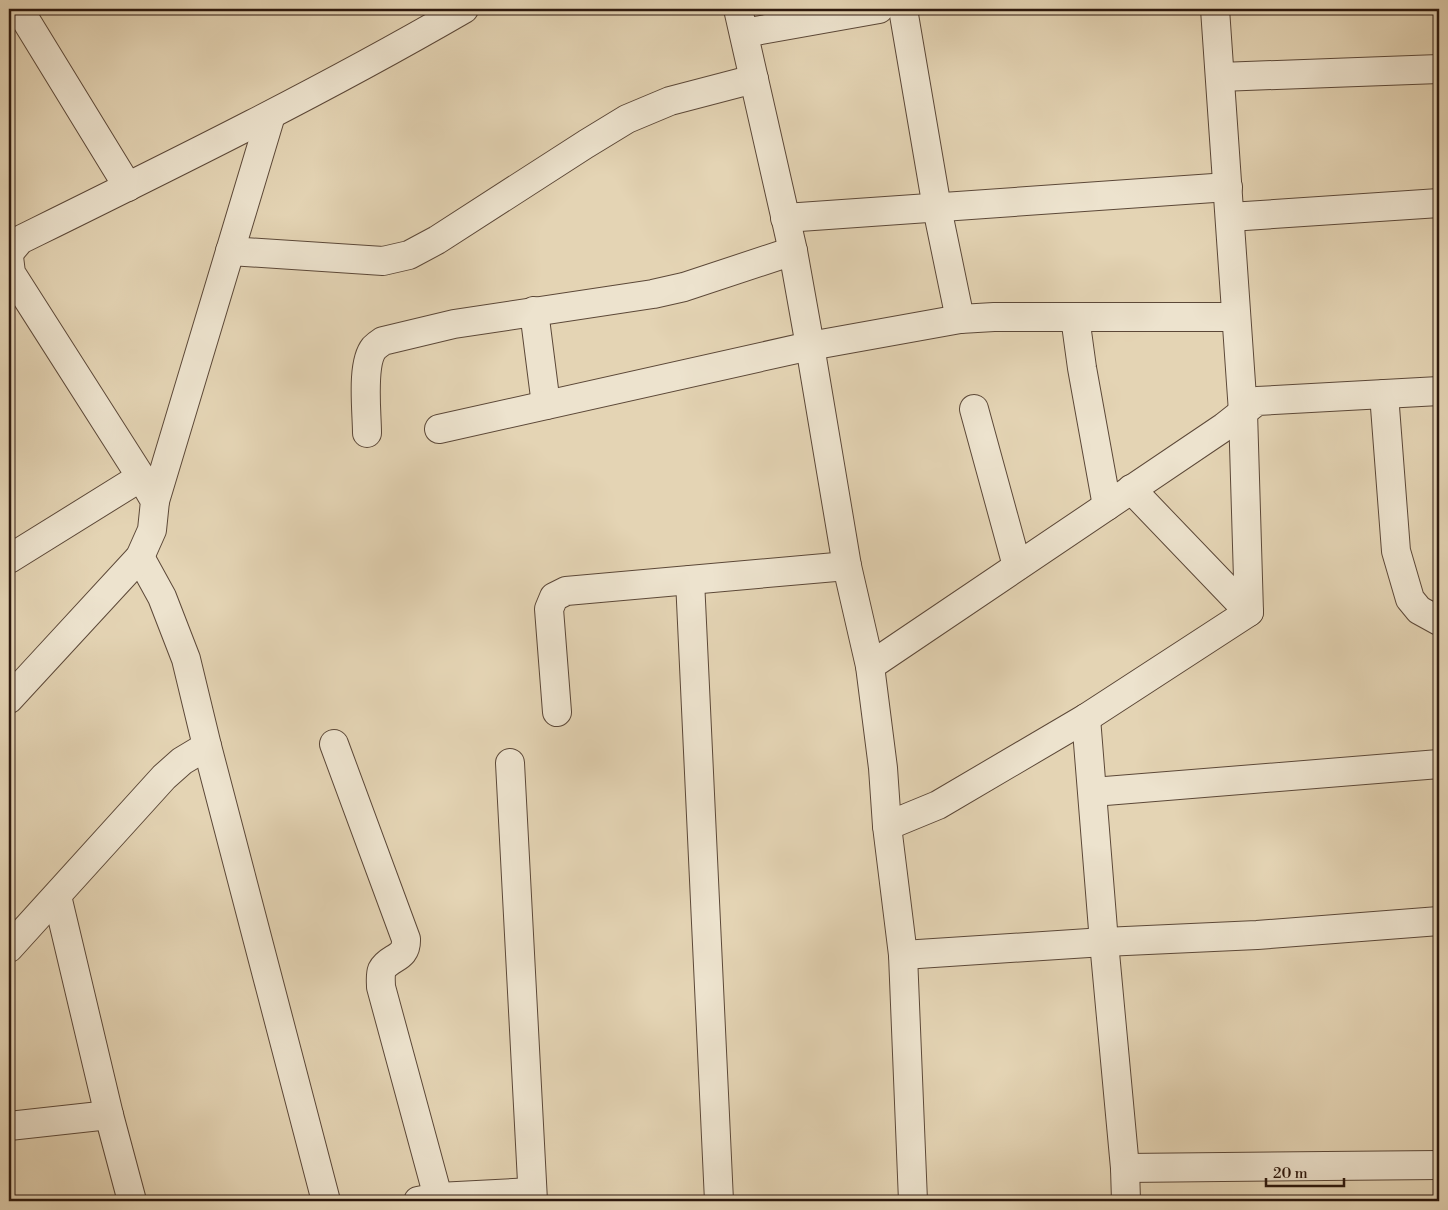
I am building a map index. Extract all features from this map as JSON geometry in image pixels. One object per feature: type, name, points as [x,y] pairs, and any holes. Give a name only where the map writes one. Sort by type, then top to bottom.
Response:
[{"type":"street","points":[[19,9],[128,187]]},
{"type":"street","points":[[9,253],[20,240],[272,115],[386,54],[464,9]]},
{"type":"street","points":[[879,9],[741,21],[793,251],[847,566],[870,666],[903,955],[913,1201]]},
{"type":"street","points":[[903,9],[937,208],[960,319]]},
{"type":"street","points":[[1216,9],[1243,412],[1249,612]]},
{"type":"street","points":[[1220,77],[1439,69]]},
{"type":"street","points":[[230,252],[383,261],[409,255],[437,240],[627,119],[670,101],[754,79]]},
{"type":"street","points":[[9,698],[140,557],[152,530],[155,501],[272,115]]},
{"type":"street","points":[[785,218],[1228,187]]},
{"type":"street","points":[[1230,217],[1439,203]]},
{"type":"street","points":[[367,433],[366,371],[374,348],[383,341],[454,324],[653,294],[684,287],[793,251]]},
{"type":"street","points":[[9,257],[11,273],[155,501]]},
{"type":"street","points":[[534,311],[546,405]]},
{"type":"street","points":[[1075,317],[1082,368],[1108,506]]},
{"type":"street","points":[[439,429],[810,346],[960,319],[1236,317]]},
{"type":"street","points":[[870,666],[1224,427],[1257,401],[1439,391]]},
{"type":"street","points":[[1384,394],[1396,550],[1410,600],[1420,610],[1439,621]]},
{"type":"street","points":[[974,409],[1017,566]]},
{"type":"street","points":[[9,559],[141,477]]},
{"type":"street","points":[[1131,490],[1249,612]]},
{"type":"street","points":[[140,557],[162,597],[175,626],[186,659],[326,1201]]},
{"type":"street","points":[[557,712],[548,609],[554,597],[566,591],[847,566]]},
{"type":"street","points":[[690,580],[720,1201]]},
{"type":"street","points":[[887,826],[938,805],[1086,718],[1249,612]]},
{"type":"street","points":[[1086,718],[1125,1168],[1126,1201]]},
{"type":"street","points":[[334,744],[406,939],[406,946],[402,954],[388,963],[382,970],[381,987],[428,1199],[533,1197],[510,763]]},
{"type":"street","points":[[9,948],[164,777],[182,760],[207,746]]},
{"type":"street","points":[[1093,792],[1439,764]]},
{"type":"street","points":[[57,896],[109,1115],[132,1201]]},
{"type":"street","points":[[903,955],[1104,942],[1257,935],[1439,921]]},
{"type":"street","points":[[9,1126],[109,1115]]},
{"type":"street","points":[[1125,1168],[1439,1165]]}]
